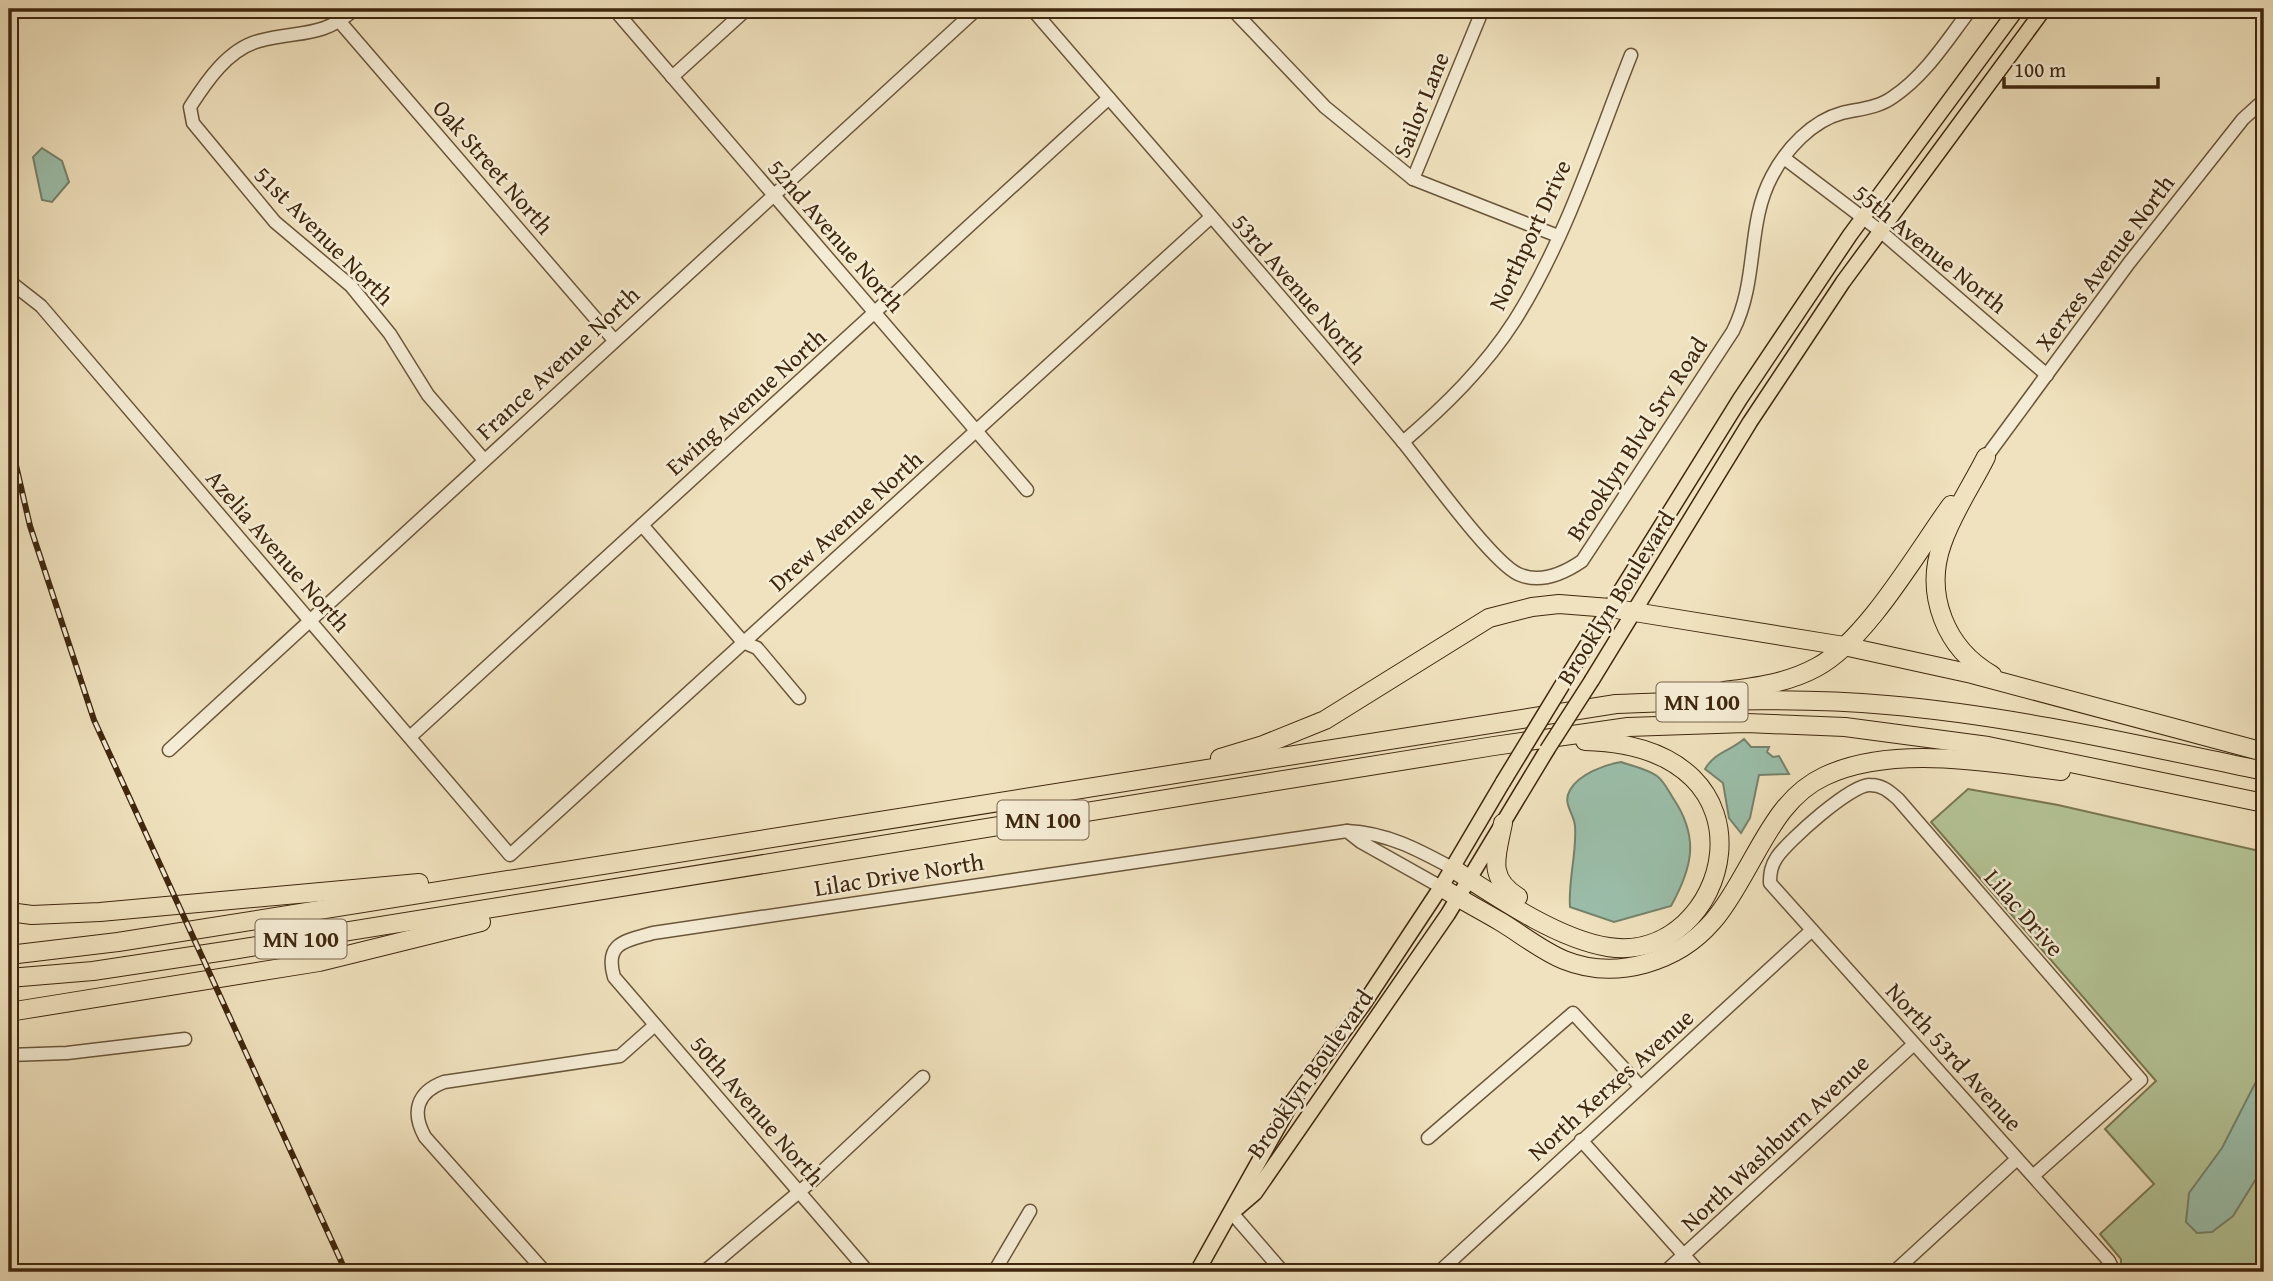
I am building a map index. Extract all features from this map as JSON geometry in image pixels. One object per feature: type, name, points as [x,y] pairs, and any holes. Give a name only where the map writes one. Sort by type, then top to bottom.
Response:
[{"type":"highway","points":[[1986,457],[1942,543],[1936,588],[1942,619],[1955,642],[1982,669],[2011,684]]},
{"type":"highway","points":[[1616,704],[1771,685],[1819,667],[1844,646],[1869,619],[1951,505]]},
{"type":"highway","points":[[1139,779],[1263,746],[1325,720],[1489,618],[1544,605],[1610,608],[1844,646],[2011,684],[2264,752]]},
{"type":"highway","name":"MN 100","points":[[9,955],[118,942],[1616,704],[1765,700],[1919,708],[2066,729],[2264,771]]},
{"type":"highway","name":"MN 100","points":[[9,978],[93,971],[593,894],[1494,746],[1628,727],[1798,724],[1892,732],[1988,746],[2264,803]]},
{"type":"highway","points":[[1452,867],[1546,923],[1589,942],[1622,948],[1646,944],[1673,930],[1698,908],[1710,887],[1720,854],[1718,825],[1710,801],[1695,779],[1676,763],[1636,747],[1586,741],[1494,746]]},
{"type":"highway","points":[[1441,887],[1565,960],[1594,967],[1633,967],[1676,951],[1708,927],[1729,900],[1782,811],[1805,789],[1833,773],[1886,762],[1949,759],[2173,784]]},
{"type":"highway","points":[[1503,823],[1496,862],[1500,883],[1589,942]]},
{"type":"highway","points":[[9,912],[32,915],[100,912],[416,883],[457,887]]},
{"type":"highway","points":[[9,1012],[319,962],[593,894]]},
{"type":"main road","name":"Brooklyn Boulevard","points":[[1197,1272],[1292,1102],[1363,1004],[1441,887],[1564,682],[1740,399],[1863,218],[2017,9]]},
{"type":"main road","name":"Brooklyn Boulevard","points":[[1232,1213],[1255,1193],[1458,898],[1528,781],[1636,612],[1750,422],[1880,230],[2044,9]]},
{"type":"street","points":[[340,22],[355,9]]},
{"type":"street","name":"52nd Avenue North","points":[[614,9],[1027,490]]},
{"type":"street","points":[[672,77],[747,9]]},
{"type":"street","name":"France Avenue North","points":[[169,750],[977,9]]},
{"type":"street","name":"53rd Avenue North","points":[[1032,9],[1403,442],[1497,558],[1517,573],[1545,578]]},
{"type":"street","points":[[1232,9],[1325,107],[1413,179],[1558,236]]},
{"type":"street","name":"Sailor Lane","points":[[1413,179],[1482,9]]},
{"type":"street","name":"Brooklyn Blvd Srv Road","points":[[1545,578],[1565,573],[1581,561],[1727,341],[1747,298],[1758,214],[1763,196],[1784,158],[1818,124],[1891,99],[1926,67],[1971,9]]},
{"type":"street","name":"51st Avenue North","points":[[340,22],[321,32],[257,41],[233,55],[208,80],[190,107],[193,123],[275,222],[351,286],[390,334],[428,395],[484,460]]},
{"type":"street","name":"Oak Street North","points":[[340,22],[614,340]]},
{"type":"street","name":"Northport Drive","points":[[1403,442],[1457,394],[1488,358],[1521,310],[1558,236],[1631,55]]},
{"type":"street","name":"Ewing Avenue North","points":[[410,737],[1109,98]]},
{"type":"street","name":"Xerxes Avenue North","points":[[1951,505],[2169,213],[2243,119],[2264,100]]},
{"type":"street","name":"55th Avenue North","points":[[1784,158],[1880,230],[2047,375]]},
{"type":"street","name":"Drew Avenue North","points":[[510,855],[1210,218]]},
{"type":"street","name":"Azelia Avenue North","points":[[9,281],[41,306],[510,855]]},
{"type":"street","points":[[642,525],[743,642],[757,649],[799,698]]},
{"type":"street","name":"North 53rd Avenue","points":[[1868,784],[1846,794],[1779,854],[1770,869],[1770,883],[2109,1261],[2114,1272]]},
{"type":"street","name":"Lilac Drive","points":[[1868,784],[1886,788],[1898,799],[2141,1080],[2033,1177]]},
{"type":"street","points":[[1347,831],[1361,842],[1441,887]]},
{"type":"street","name":"Lilac Drive North","points":[[614,977],[610,964],[613,952],[621,942],[653,933],[1347,831],[1371,832],[1405,842],[1452,867]]},
{"type":"street","name":"North Xerxes Avenue","points":[[1439,1272],[1812,930]]},
{"type":"street","name":"50th Avenue North","points":[[614,977],[868,1272]]},
{"type":"street","points":[[1428,1138],[1573,1013],[1640,1086]]},
{"type":"street","points":[[545,1272],[425,1137],[416,1113],[418,1101],[434,1086],[444,1082],[620,1056],[654,1025]]},
{"type":"street","points":[[9,1055],[67,1053],[186,1038]]},
{"type":"street","name":"North Washburn Avenue","points":[[1665,1272],[1914,1044]]},
{"type":"street","points":[[704,1272],[923,1077]]},
{"type":"street","points":[[1581,1140],[1699,1272]]},
{"type":"street","points":[[1894,1272],[2017,1158]]},
{"type":"street","points":[[994,1272],[1030,1211]]},
{"type":"street","points":[[1232,1213],[1283,1272]]},
{"type":"shaded area","points":[[42,148],[62,161],[69,182],[52,202],[42,200],[33,157]]},
{"type":"shaded area","points":[[1744,739],[1751,747],[1769,747],[1767,752],[1773,757],[1779,756],[1789,774],[1759,775],[1750,818],[1741,833],[1729,818],[1723,783],[1705,769],[1718,755]]},
{"type":"shaded area","points":[[1621,762],[1660,778],[1682,813],[1690,840],[1690,853],[1684,879],[1671,906],[1614,922],[1570,907],[1575,836],[1574,821],[1567,800],[1570,790],[1579,779],[1600,768]]},
{"type":"shaded area","points":[[1968,789],[2058,805],[2264,852],[2264,1272],[2121,1272],[2121,1259],[2100,1234],[2154,1184],[2105,1129],[2156,1081],[1931,822]]},
{"type":"shaded area","points":[[2264,1066],[2264,1166],[2233,1216],[2212,1232],[2197,1233],[2186,1222],[2189,1193],[2222,1148]]},
{"type":"railway","points":[[9,435],[30,526],[94,720],[346,1272]]}]
